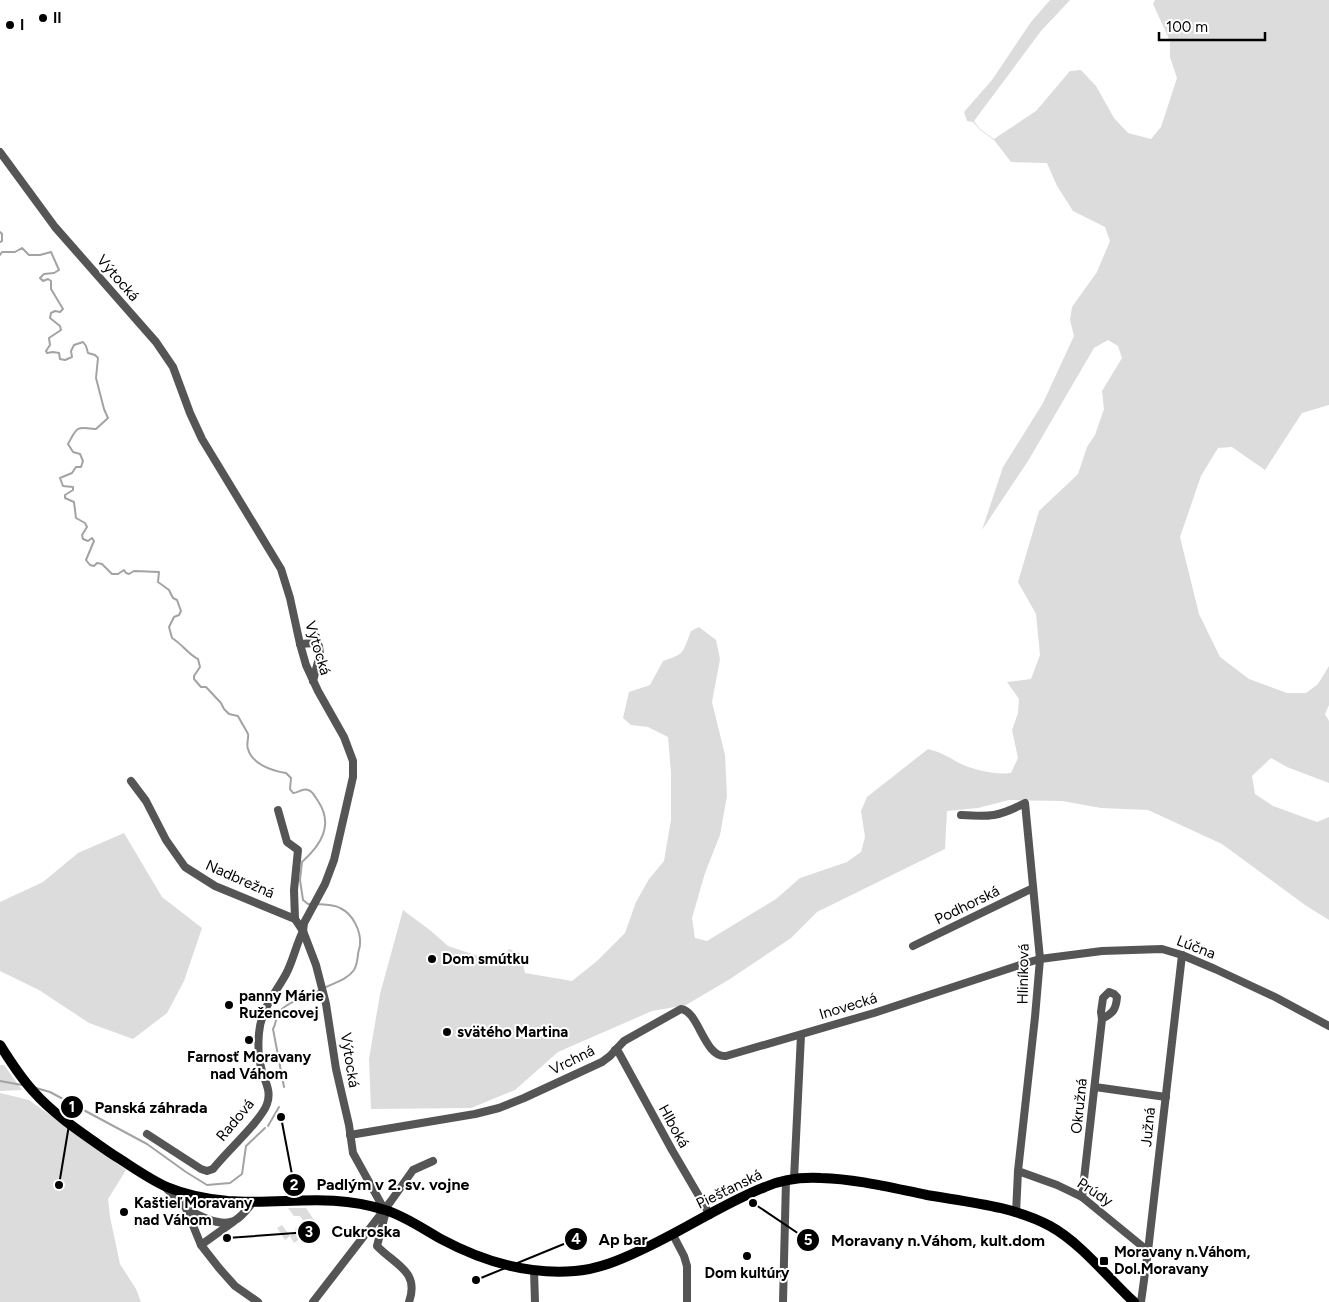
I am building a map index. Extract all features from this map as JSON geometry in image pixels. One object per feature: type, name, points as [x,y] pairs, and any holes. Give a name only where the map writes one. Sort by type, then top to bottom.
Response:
[{"type":"main road","name":"Piešťanská","points":[[0,1045],[32,1091],[51,1109],[81,1132],[164,1186],[200,1197],[226,1201],[318,1199],[384,1209],[482,1258],[534,1270],[571,1272],[602,1266],[626,1257],[673,1235],[764,1187],[790,1180],[846,1179],[1016,1213],[1040,1221],[1058,1231],[1079,1249],[1134,1302]]},
{"type":"street","name":"Výtocká","points":[[0,152],[55,226],[156,342],[170,361],[202,439],[281,569],[306,665],[344,737],[354,769],[338,846],[325,884],[304,923],[303,931],[316,965],[324,995],[336,1069],[347,1114],[350,1146],[356,1162],[384,1209]]},
{"type":"street","points":[[300,644],[314,643],[318,646],[320,654],[313,681]]},
{"type":"street","name":"Nadbrežná","points":[[131,781],[146,801],[166,840],[185,866],[214,886],[295,919]]},
{"type":"street","name":"Hliníková","points":[[961,815],[989,817],[1009,811],[1024,803],[1040,959],[1036,1017],[1018,1171],[1016,1213]]},
{"type":"street","points":[[278,810],[287,842],[298,850],[294,890],[295,919],[303,931]]},
{"type":"street","name":"Podhorská","points":[[913,946],[1032,888]]},
{"type":"street","name":"Radová","points":[[147,1134],[207,1171],[213,1169],[257,1119],[266,1105],[269,1091],[261,1069],[259,1055],[261,1019],[268,1002],[286,973],[303,931]]},
{"type":"street","name":"Lúčna","points":[[1040,959],[1102,951],[1162,949],[1182,955],[1275,997],[1329,1026]]},
{"type":"street","name":"Južná","points":[[1141,1302],[1182,955]]},
{"type":"street","name":"Inovecká","points":[[801,1034],[874,1013],[1040,959]]},
{"type":"street","name":"Vrchná","points":[[350,1135],[475,1114],[499,1108],[602,1062],[630,1037],[680,1009],[688,1012],[710,1045],[722,1056],[801,1034]]},
{"type":"street","name":"Okružná","points":[[1082,1197],[1102,1018]]},
{"type":"street","points":[[783,1302],[801,1034]]},
{"type":"street","name":"Hlboká","points":[[615,1050],[619,1053],[710,1215]]},
{"type":"street","points":[[1095,1087],[1166,1096]]},
{"type":"street","points":[[313,1302],[413,1170],[433,1161]]},
{"type":"street","name":"Prúdy","points":[[1018,1171],[1057,1185],[1082,1197],[1148,1250]]},
{"type":"street","points":[[164,1186],[185,1206],[201,1217],[233,1222]]},
{"type":"street","points":[[201,1245],[246,1212],[254,1201]]},
{"type":"street","points":[[185,1206],[201,1245],[235,1286],[258,1302]]},
{"type":"street","points":[[384,1209],[385,1215],[378,1246],[411,1279],[412,1290],[408,1302]]},
{"type":"street","points":[[673,1235],[687,1266],[687,1302]]},
{"type":"street","points":[[534,1270],[536,1302]]},
{"type":"shaded area","points":[[1050,0],[1070,0],[1041,31],[974,121],[980,129],[994,139],[1036,111],[1070,71],[1081,70],[1096,86],[1114,118],[1128,133],[1151,139],[1161,127],[1177,78],[1170,57],[1170,41],[1153,4],[1155,0],[1329,0],[1329,405],[1302,413],[1265,470],[1232,447],[1218,448],[1201,476],[1180,537],[1199,614],[1220,657],[1249,679],[1287,693],[1306,693],[1318,684],[1329,666],[1329,705],[1325,714],[1329,721],[1329,783],[1287,767],[1271,758],[1252,776],[1255,794],[1273,806],[1317,822],[1329,817],[1329,920],[1305,905],[1222,844],[1148,810],[1101,808],[1062,801],[1009,800],[978,808],[947,811],[945,849],[817,912],[791,938],[730,979],[686,1005],[652,1011],[558,1052],[515,1090],[471,1108],[371,1109],[369,1059],[380,994],[403,910],[448,946],[499,963],[509,949],[521,954],[525,973],[572,981],[597,961],[625,933],[636,902],[649,879],[664,861],[671,820],[671,773],[668,737],[648,727],[631,725],[623,718],[629,692],[650,685],[663,661],[676,656],[682,651],[691,631],[699,627],[716,640],[720,659],[712,702],[725,755],[727,796],[720,835],[705,873],[692,918],[695,938],[707,941],[776,899],[800,878],[847,862],[861,852],[865,837],[861,811],[867,797],[928,749],[977,770],[991,773],[1011,773],[1018,758],[1012,730],[1018,713],[1019,699],[1007,682],[1031,679],[1040,655],[1036,614],[1018,582],[1039,511],[1078,474],[1087,447],[1095,435],[1104,409],[1102,391],[1122,358],[1118,346],[1108,340],[1094,348],[1028,461],[982,530],[1003,467],[1043,403],[1074,336],[1070,320],[1072,307],[1097,272],[1110,241],[1105,227],[1073,211],[1057,186],[1047,163],[1011,162],[994,140],[980,130],[973,122],[967,121],[964,112],[992,80],[1031,22]]},
{"type":"shaded area","points":[[124,833],[162,897],[202,928],[184,981],[167,1013],[133,1039],[89,1023],[39,990],[0,971],[0,902],[43,882],[78,853]]},
{"type":"shaded area","points":[[0,1065],[4,1065],[22,1090],[0,1091]]},
{"type":"shaded area","points":[[0,1093],[29,1100],[126,1170],[108,1199],[110,1217],[120,1264],[136,1289],[141,1302],[0,1302]]},
{"type":"shaded area","points":[[288,1208],[306,1208],[318,1226],[294,1243],[290,1236],[296,1231],[295,1229],[305,1223],[300,1216],[294,1216]]},
{"type":"shaded area","points":[[282,1225],[290,1236],[285,1240],[277,1228]]},
{"type":"waterway","points":[[0,232],[2,234],[2,241],[0,242]]},
{"type":"waterway","points":[[0,255],[2,252],[15,252],[22,248],[29,255],[51,252],[59,270],[54,273],[44,274],[40,278],[43,281],[48,279],[51,281],[51,289],[63,309],[60,312],[55,311],[51,313],[50,318],[60,326],[61,330],[49,338],[50,345],[46,351],[47,353],[59,353],[60,359],[65,360],[72,357],[71,351],[74,345],[83,342],[88,353],[98,358],[96,378],[108,418],[96,429],[81,428],[76,431],[68,444],[73,452],[80,454],[83,461],[81,467],[76,467],[72,473],[60,478],[63,486],[73,487],[73,490],[65,495],[65,498],[74,502],[76,518],[85,523],[87,527],[82,535],[83,539],[88,541],[92,538],[94,541],[86,560],[90,565],[102,564],[112,574],[118,574],[124,570],[129,574],[134,571],[159,572],[158,582],[169,590],[173,598],[177,600],[181,611],[179,615],[174,617],[169,627],[172,638],[198,659],[200,667],[194,679],[201,687],[206,687],[229,714],[238,716],[248,734],[247,747],[258,763],[275,771],[286,773],[291,778],[290,789],[293,793],[306,790],[315,796],[323,810],[325,826],[320,842],[302,862],[300,880],[303,900],[308,904],[312,904]]},
{"type":"waterway","points":[[317,904],[335,906],[349,914],[358,928],[360,939],[357,963],[354,970],[344,979],[324,988]]},
{"type":"waterway","points":[[284,1087],[273,1029],[277,1016],[285,1006],[320,990]]},
{"type":"waterway","points":[[0,1081],[22,1085]]},
{"type":"waterway","points":[[36,1088],[50,1092],[147,1144],[207,1185],[230,1183],[242,1174],[246,1146],[265,1128]]},
{"type":"waterway","points":[[268,1126],[279,1107]]},
{"type":"place","name":"II","points":[[43,18]]},
{"type":"place","name":"I","points":[[10,25]]},
{"type":"place","name":"Dom smútku","points":[[432,959]]},
{"type":"place","name":"panny Márie Ružencovej","points":[[229,1005]]},
{"type":"place","name":"svätého Martina","points":[[447,1032]]},
{"type":"place","name":"Farnosť Moravany nad Váhom","points":[[249,1040]]},
{"type":"place","name":"Padlým v 2. sv. vojne","points":[[281,1117]]},
{"type":"place","name":"Panská záhrada","points":[[59,1185]]},
{"type":"place","name":"Moravany n.Váhom, kult.dom","points":[[753,1203]]},
{"type":"place","name":"Kaštieľ Moravany nad Váhom","points":[[124,1212]]},
{"type":"place","name":"Cukroska","points":[[227,1238]]},
{"type":"place","name":"Dom kultúry","points":[[747,1256]]},
{"type":"place","name":"Moravany n.Váhom, Dol.Moravany","points":[[1104,1261]]},
{"type":"place","name":"Ap bar","points":[[476,1280]]}]
